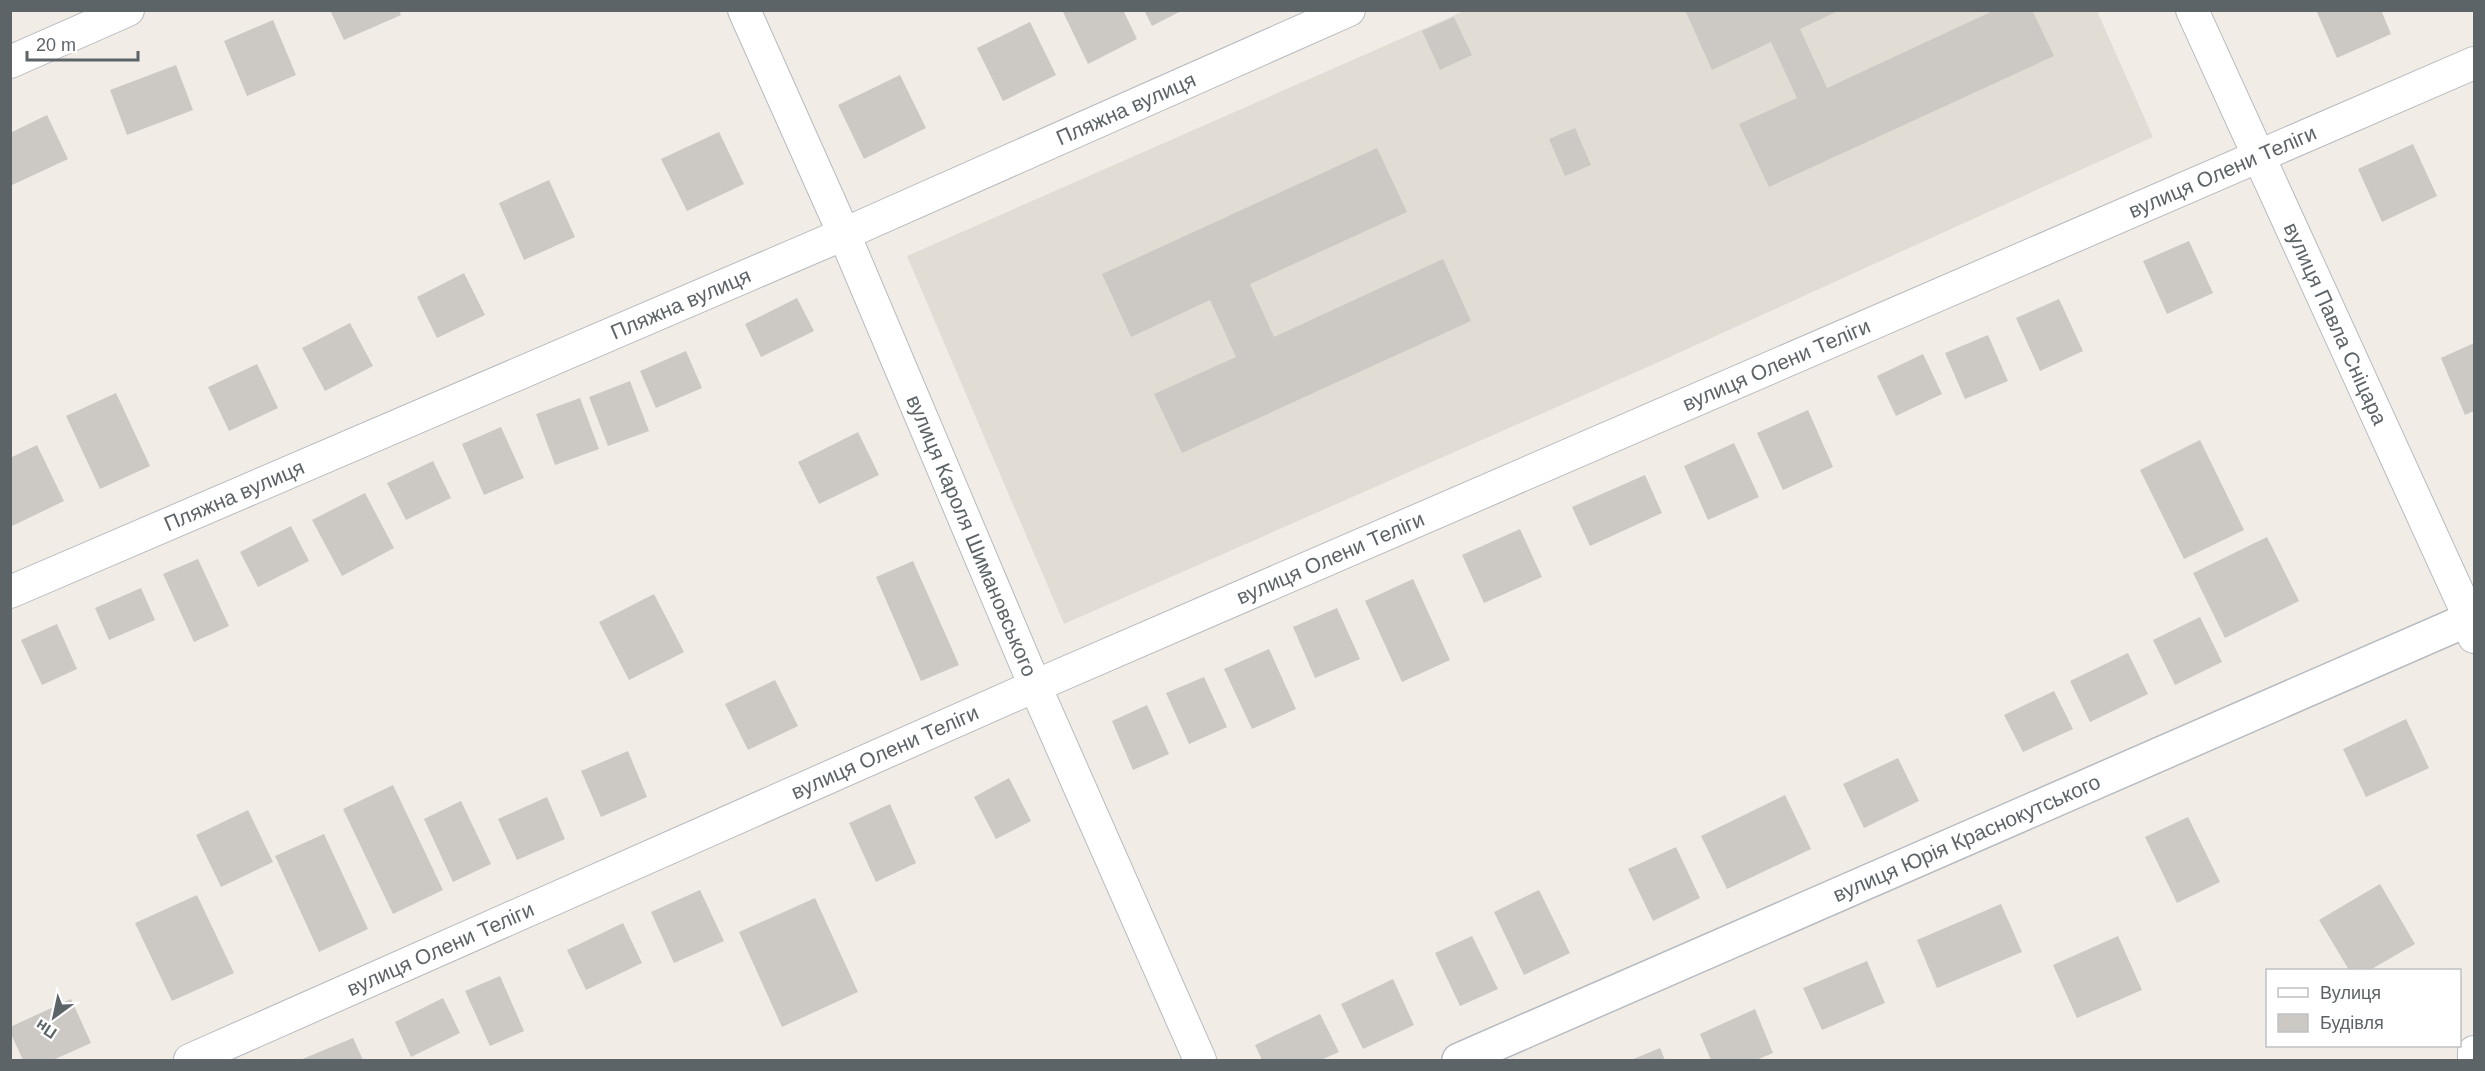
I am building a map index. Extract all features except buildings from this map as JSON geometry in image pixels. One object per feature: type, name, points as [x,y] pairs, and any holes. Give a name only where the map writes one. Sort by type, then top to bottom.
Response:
[{"type":"street","points":[[10,62],[128,10]]},
{"type":"street","name":"вулиця Кароля Шимановського","points":[[744,10],[844,234],[1035,686],[1200,1060]]},
{"type":"street","name":"Пляжна вулиця","points":[[10,592],[844,234],[1349,10]]},
{"type":"street","name":"вулиця Павла Сніцара","points":[[2192,10],[2473,624]]},
{"type":"street","name":"вулиця Олени Теліги","points":[[190,1060],[1035,686],[2475,63]]},
{"type":"street","name":"вулиця Юрія Краснокутського","points":[[1459,1060],[2473,624]]},
{"type":"street","points":[[2474,1060],[2475,1052]]},
{"type":"shaded area","points":[[1464,11],[2097,11],[2153,137],[1652,365],[1064,624],[907,256]]}]
